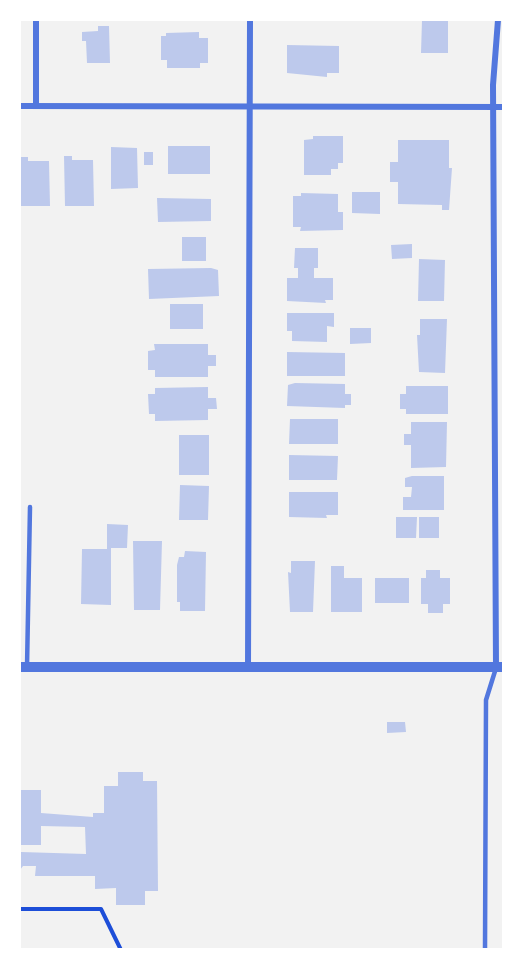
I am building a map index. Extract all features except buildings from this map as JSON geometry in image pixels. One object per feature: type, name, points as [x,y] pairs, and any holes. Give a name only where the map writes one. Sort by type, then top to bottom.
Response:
[{"type":"street","points":[[36,20],[36,106]]},
{"type":"street","points":[[248,667],[250,20]]},
{"type":"street","points":[[23,667],[500,668],[493,73],[498,20]]},
{"type":"street","points":[[20,106],[504,108]]},
{"type":"lane","points":[[23,667],[30,507]]},
{"type":"lane","points":[[485,950],[486,700],[500,668]]},
{"type":"path","points":[[20,909],[101,909],[122,950]]}]
